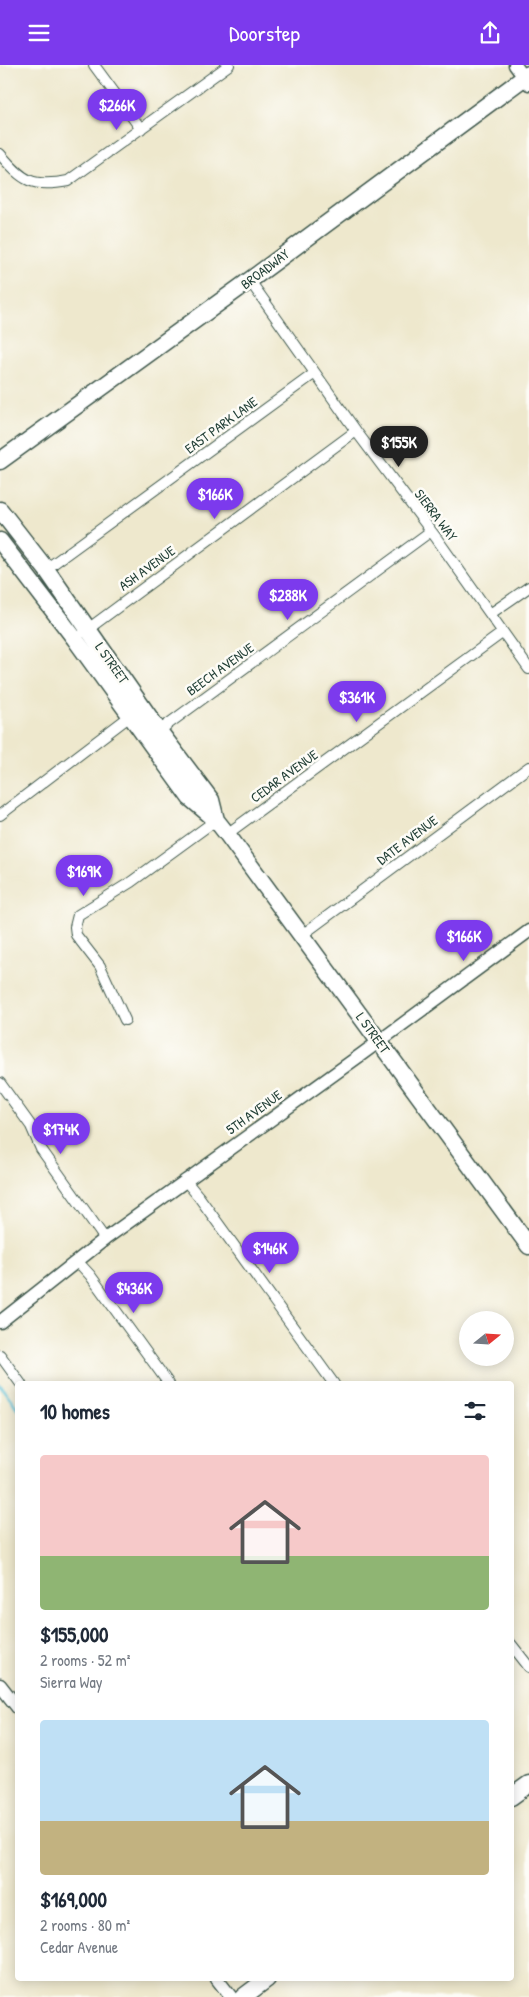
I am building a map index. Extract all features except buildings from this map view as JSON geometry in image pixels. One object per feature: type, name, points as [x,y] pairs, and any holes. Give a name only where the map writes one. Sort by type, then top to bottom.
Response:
[{"type":"main road","name":"BROADWAY","points":[[0,461],[250,281],[524,75]]},
{"type":"main road","name":"L STREET","points":[[0,510],[46,569],[82,634],[153,735],[211,800],[216,820],[529,1246]]},
{"type":"main road","name":"L STREET","points":[[0,541],[82,634]]},
{"type":"main road","points":[[514,1795],[529,1784]]},
{"type":"main road","points":[[243,1997],[264,1981]]},
{"type":"street","points":[[94,65],[140,129]]},
{"type":"street","points":[[0,154],[13,169],[28,181],[48,185],[68,181],[229,65]]},
{"type":"street","name":"SIERRA WAY","points":[[250,281],[356,431],[431,531],[529,669]]},
{"type":"street","name":"EAST PARK LANE","points":[[46,569],[315,373]]},
{"type":"street","name":"ASH AVENUE","points":[[82,634],[356,431]]},
{"type":"street","name":"BEECH AVENUE","points":[[153,735],[431,531]]},
{"type":"street","points":[[490,614],[529,587]]},
{"type":"street","name":"CEDAR AVENUE","points":[[227,835],[502,633]]},
{"type":"street","points":[[0,815],[136,711]]},
{"type":"street","name":"DATE AVENUE","points":[[302,935],[529,767]]},
{"type":"street","points":[[125,1021],[100,966],[76,935],[75,927],[78,915],[131,882],[216,820]]},
{"type":"street","name":"5TH AVENUE","points":[[0,1322],[105,1239],[529,931]]},
{"type":"street","points":[[0,1083],[31,1126],[41,1149],[105,1239]]},
{"type":"street","points":[[185,1180],[204,1203],[332,1381]]},
{"type":"street","points":[[78,1262],[90,1275],[167,1381]]},
{"type":"street","points":[[0,1355],[19,1381]]},
{"type":"street","points":[[514,1647],[529,1667]]},
{"type":"street","points":[[0,1685],[15,1704]]},
{"type":"street","points":[[219,1981],[231,1997]]},
{"type":"waterway","points":[[0,1385],[15,1405]]}]
